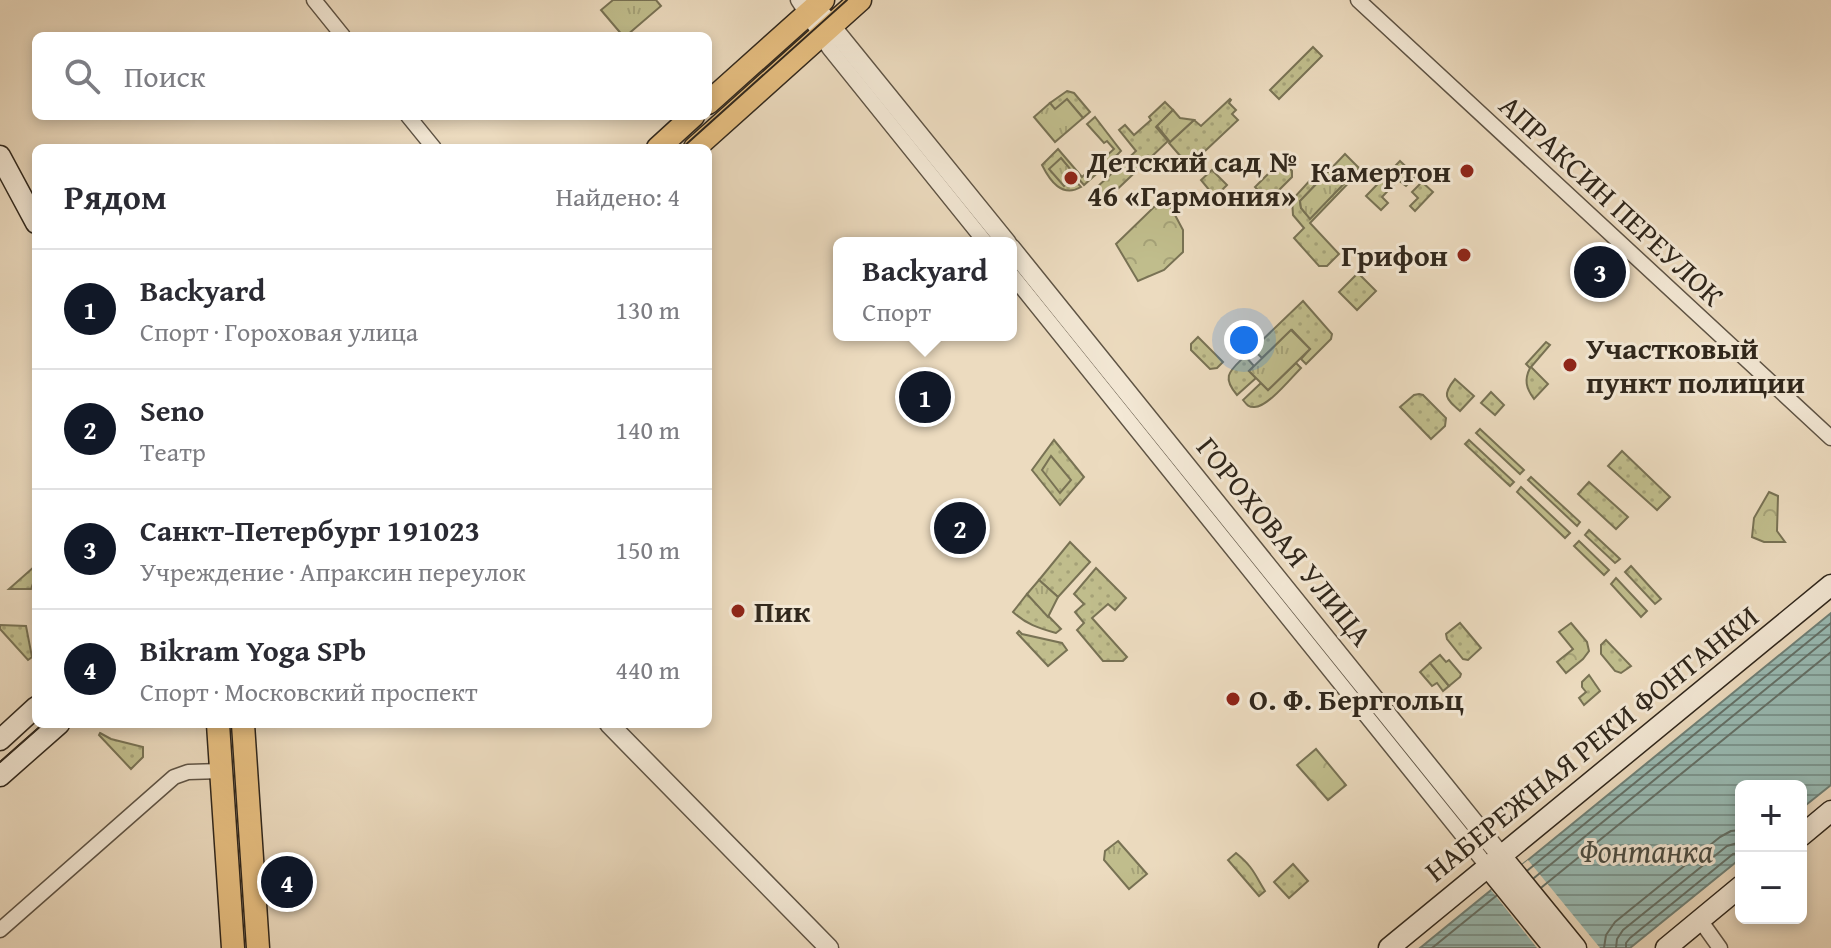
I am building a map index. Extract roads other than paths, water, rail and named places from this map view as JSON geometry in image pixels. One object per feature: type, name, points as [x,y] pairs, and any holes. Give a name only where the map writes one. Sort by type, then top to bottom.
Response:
[{"type":"main road","points":[[700,144],[860,0]]},
{"type":"main road","points":[[712,99],[811,4]]},
{"type":"main road","points":[[662,144],[689,120]]},
{"type":"main road","points":[[0,156],[32,216]]},
{"type":"main road","name":"НАБЕРЕЖНАЯ РЕКИ ФОНТАНКИ","points":[[1389,948],[1501,869],[1831,585]]},
{"type":"main road","points":[[0,740],[32,711]]},
{"type":"main road","points":[[0,776],[54,728]]},
{"type":"main road","points":[[218,728],[233,948]]},
{"type":"main road","points":[[243,728],[258,948]]},
{"type":"main road","points":[[1807,831],[1831,811]]},
{"type":"main road","points":[[1501,869],[1554,948]]},
{"type":"main road","points":[[1501,869],[1576,948]]},
{"type":"main road","points":[[1666,948],[1735,891]]},
{"type":"street","points":[[314,0],[340,32]]},
{"type":"street","name":"АПРАКСИН ПЕРЕУЛОК","points":[[1358,0],[1831,438]]},
{"type":"street","points":[[811,4],[827,31],[1002,237]]},
{"type":"street","points":[[827,31],[829,48],[981,237]]},
{"type":"street","points":[[411,120],[431,144]]},
{"type":"street","name":"ГОРОХОВАЯ УЛИЦА","points":[[1017,256],[1501,869]]},
{"type":"street","name":"ГОРОХОВАЯ УЛИЦА","points":[[1017,281],[1501,869]]},
{"type":"street","points":[[613,728],[829,948]]},
{"type":"street","points":[[0,930],[174,777],[188,772],[221,771]]},
{"type":"street","points":[[1700,920],[1720,948]]},
{"type":"water","name":"Фонтанка","points":[[1831,613],[1831,785],[1807,804],[1807,780],[1735,780],[1735,863],[1630,948],[1420,948]]},
{"type":"tram line","points":[[686,144],[847,0]]},
{"type":"tram line","points":[[0,762],[38,728]]},
{"type":"place","name":"Камертон","points":[[1467,171]]},
{"type":"place","name":"Детский сад № 46 «Гармония»","points":[[1071,178]]},
{"type":"place","name":"Грифон","points":[[1464,255]]},
{"type":"place","name":"Санкт-Петербург 191023","points":[[1600,272]]},
{"type":"place","name":"Участковый пункт полиции","points":[[1570,365]]},
{"type":"place","name":"Backyard","points":[[925,397]]},
{"type":"place","name":"Seno","points":[[960,528]]},
{"type":"place","name":"Пик","points":[[738,611]]},
{"type":"place","name":"О. Ф. Берггольц","points":[[1233,699]]},
{"type":"place","name":"Bikram Yoga SPb","points":[[287,882]]}]
